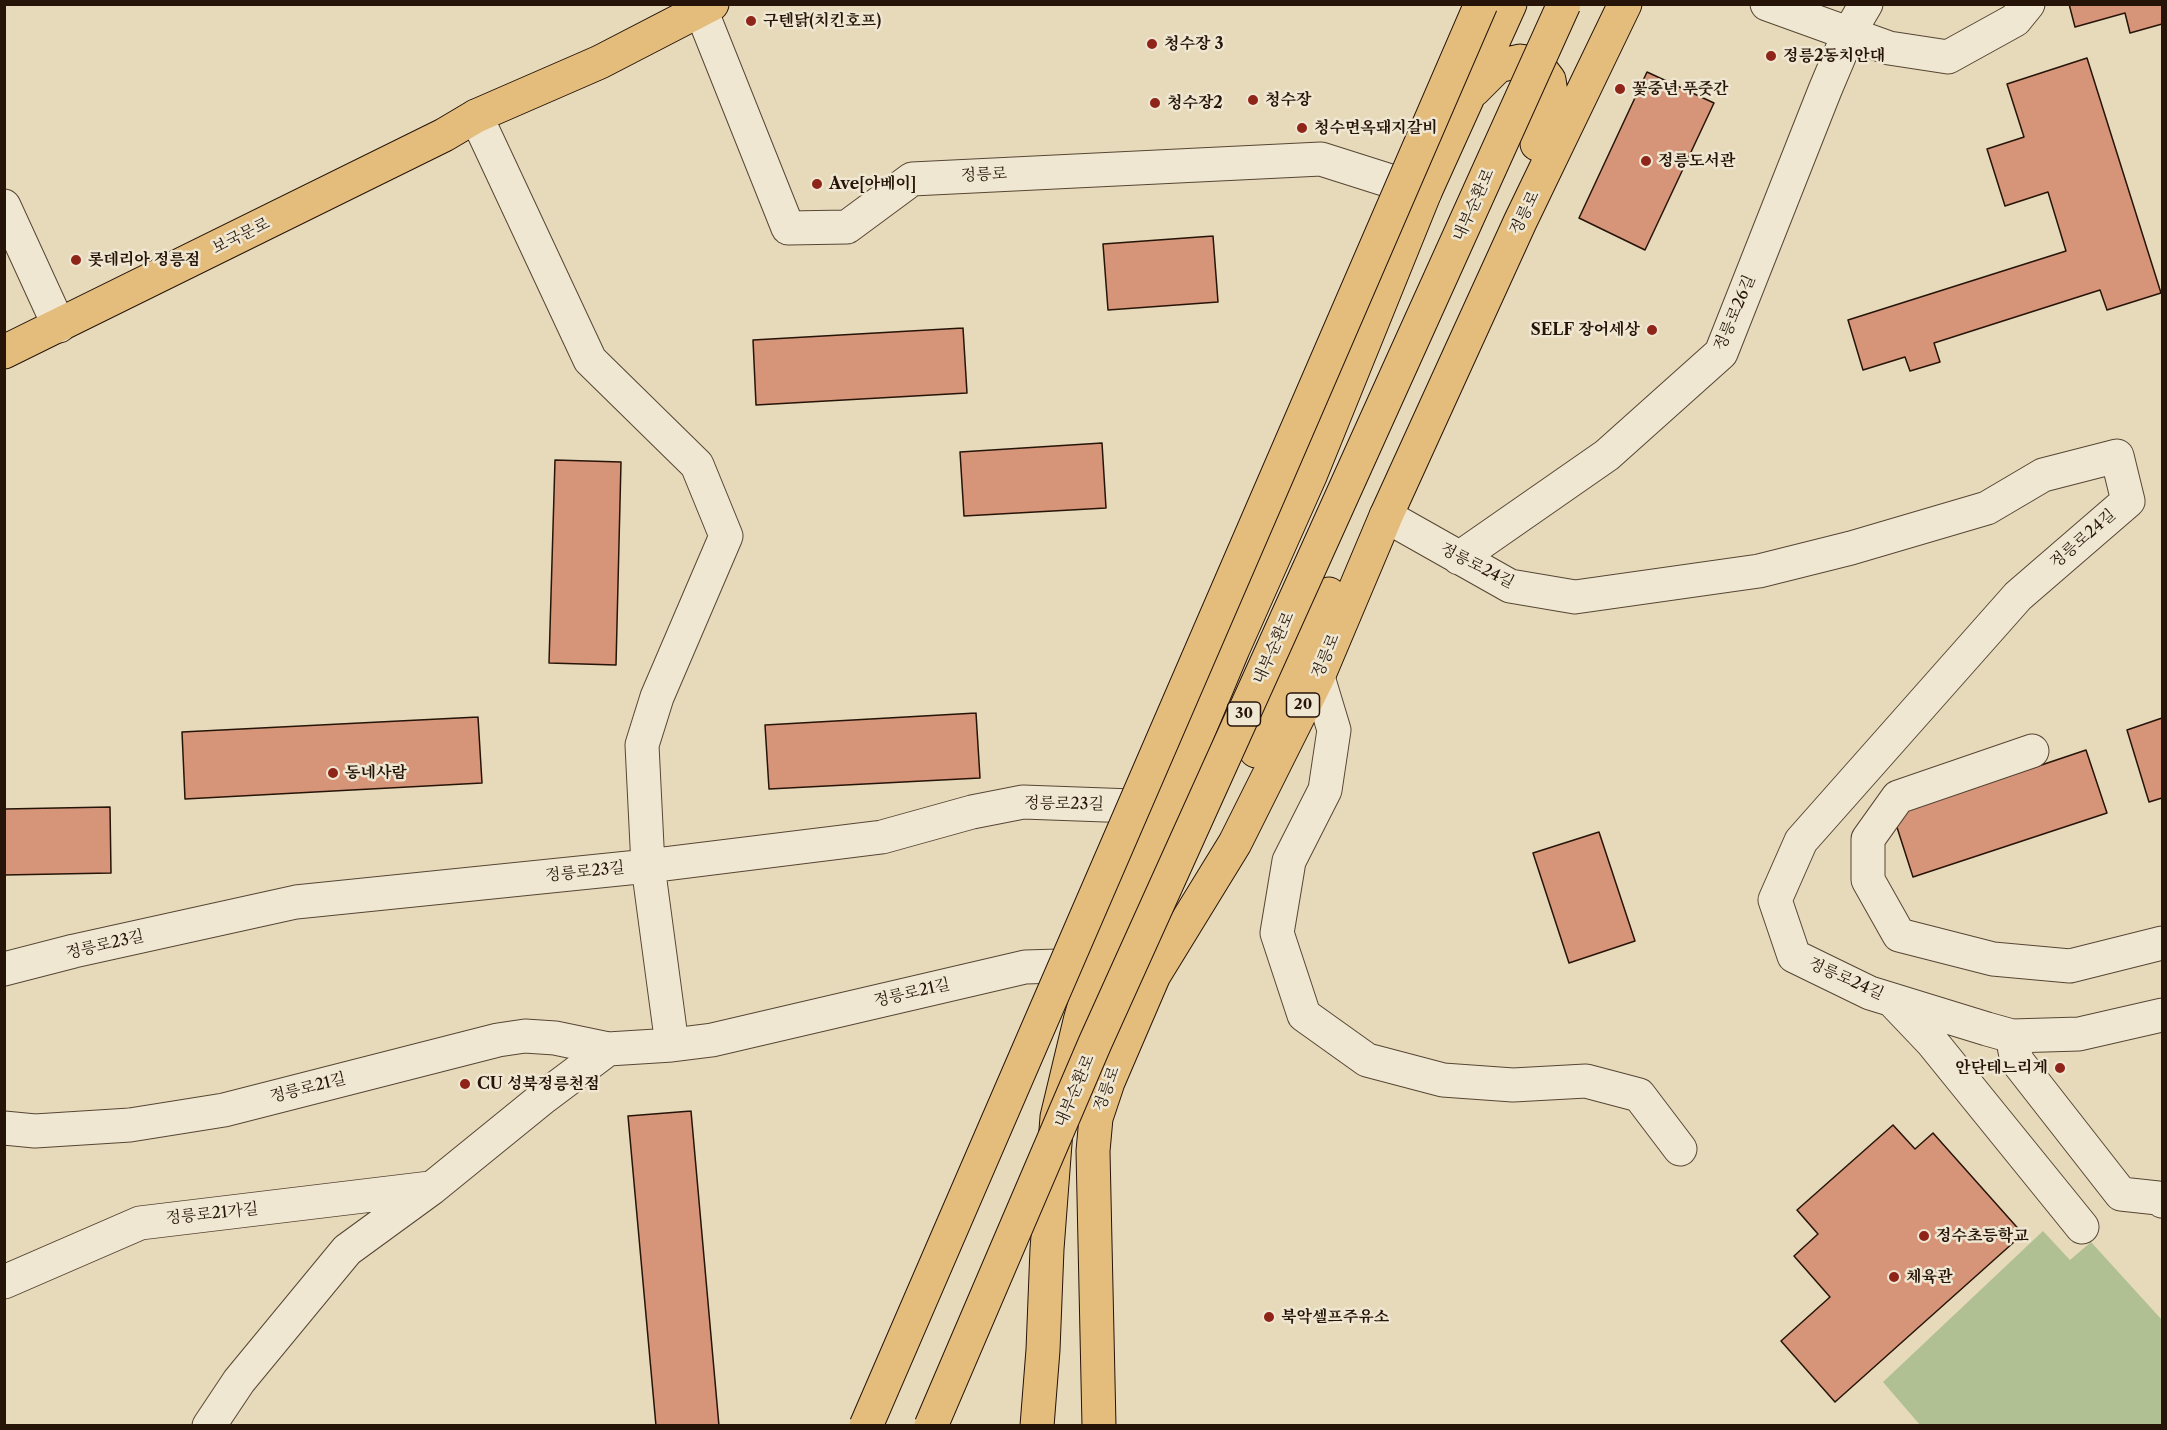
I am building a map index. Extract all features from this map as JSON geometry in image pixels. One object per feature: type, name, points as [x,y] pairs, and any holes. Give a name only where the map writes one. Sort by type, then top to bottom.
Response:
[{"type":"main road","points":[[866,1425],[1481,4]]},
{"type":"main road","points":[[1037,1425],[1057,1117],[1096,964],[1167,807],[1233,649],[1310,476],[1425,192],[1510,4]]},
{"type":"main road","name":"내부순환로","points":[[931,1425],[1095,1043],[1564,4]]},
{"type":"main road","name":"정릉로","points":[[1099,1425],[1093,1151],[1096,1118],[1108,1082],[1154,975],[1235,843],[1317,677],[1386,516],[1520,222],[1625,4]]},
{"type":"main road","name":"보국문로","points":[[4,352],[444,135],[476,116],[600,62],[707,7]]},
{"type":"main road","points":[[1154,975],[1553,106],[1549,80],[1536,63],[1520,61],[1498,66],[1469,96]]},
{"type":"street","points":[[1767,4],[1889,48],[1948,57],[2015,20],[2028,4]]},
{"type":"street","name":"정릉로26길","points":[[1459,558],[1607,455],[1721,353],[1849,33],[1866,4]]},
{"type":"street","name":"정릉로","points":[[707,7],[788,228],[847,227],[912,179],[1321,159],[1425,192]]},
{"type":"street","points":[[476,116],[590,360],[697,465],[726,536],[657,697],[642,745],[648,866],[672,1045]]},
{"type":"street","points":[[4,206],[59,326]]},
{"type":"street","name":"정릉로24길","points":[[1386,516],[1510,586],[1575,597],[1759,571],[1851,548],[1987,508],[2043,475],[2117,456],[2128,501],[2018,596],[1801,842],[1775,900],[1794,956],[1870,993],[2012,1035],[2079,1035],[2163,1015]]},
{"type":"street","points":[[1317,677],[1334,730],[1325,790],[1289,861],[1276,933],[1304,1015],[1367,1060],[1443,1080],[1513,1085],[1586,1082],[1640,1095],[1680,1149]]},
{"type":"street","points":[[2032,751],[1898,797],[1868,839],[1868,880],[1899,935],[1993,959],[2070,966],[2163,943]]},
{"type":"street","name":"정릉로23길","points":[[4,969],[74,951],[296,902],[648,866],[882,837],[972,812],[1023,802],[1167,807]]},
{"type":"street","name":"정릉로21길","points":[[4,1128],[35,1131],[130,1125],[224,1110],[498,1040],[525,1036],[555,1038],[608,1049],[712,1040],[1025,967],[1096,964],[1154,975]]},
{"type":"street","points":[[1891,999],[1932,1042],[2082,1227]]},
{"type":"street","points":[[2012,1035],[2017,1061],[2121,1194],[2158,1198],[2163,1201]]},
{"type":"street","points":[[209,1425],[239,1381],[346,1250],[432,1188],[544,1097],[608,1049]]},
{"type":"street","name":"정릉로21가길","points":[[4,1282],[140,1223],[432,1188]]},
{"type":"green space","points":[[2043,1231],[2070,1260],[2091,1242],[2162,1320],[2162,1425],[1920,1425],[1883,1382]]},
{"type":"building","points":[[2069,4],[2162,4],[2162,24],[2130,33],[2125,13],[2075,27]]},
{"type":"building","points":[[2087,58],[2161,293],[2107,310],[2100,290],[1934,343],[1940,362],[1910,371],[1905,357],[1863,370],[1848,320],[2066,251],[2048,192],[2005,206],[1987,149],[2024,137],[2007,84]]},
{"type":"building","name":"정릉도서관","points":[[1647,72],[1714,103],[1645,250],[1579,218]]},
{"type":"building","points":[[1213,236],[1218,302],[1108,310],[1103,244]]},
{"type":"building","points":[[963,328],[967,393],[756,405],[753,340]]},
{"type":"building","points":[[1102,443],[1106,508],[964,516],[960,452]]},
{"type":"building","points":[[555,460],[621,462],[616,665],[549,663]]},
{"type":"building","points":[[976,713],[980,778],[769,789],[765,725]]},
{"type":"building","points":[[478,717],[482,783],[185,799],[182,732]]},
{"type":"building","points":[[2162,718],[2162,798],[2149,802],[2127,730]]},
{"type":"building","points":[[2086,750],[2107,813],[1913,877],[1893,815]]},
{"type":"building","points":[[110,807],[111,873],[4,875],[4,809]]},
{"type":"building","points":[[1599,832],[1635,941],[1569,963],[1533,853]]},
{"type":"building","points":[[691,1111],[719,1426],[656,1426],[628,1116]]},
{"type":"building","name":"체육관","points":[[1893,1125],[1915,1149],[1933,1133],[2023,1234],[1835,1402],[1781,1341],[1830,1297],[1794,1256],[1818,1234],[1797,1210]]},
{"type":"place","name":"구텐닭(치킨호프)","points":[[751,21]]},
{"type":"place","name":"청수장 3","points":[[1152,44]]},
{"type":"place","name":"정릉2동치안대","points":[[1771,56]]},
{"type":"place","name":"꽃중년 푸줏간","points":[[1620,89]]},
{"type":"place","name":"청수장","points":[[1253,100]]},
{"type":"place","name":"청수장2","points":[[1155,103]]},
{"type":"place","name":"청수면옥돼지갈비","points":[[1302,128]]},
{"type":"place","name":"정릉도서관","points":[[1646,161]]},
{"type":"place","name":"Ave[아베이]","points":[[817,184]]},
{"type":"place","name":"롯데리아 정릉점","points":[[76,260]]},
{"type":"place","name":"SELF 장어세상","points":[[1652,330]]},
{"type":"place","name":"동네사람","points":[[333,773]]},
{"type":"place","name":"안단테느리게","points":[[2060,1068]]},
{"type":"place","name":"CU 성북정릉천점","points":[[465,1084]]},
{"type":"place","name":"정수초등학교","points":[[1924,1236]]},
{"type":"place","name":"체육관","points":[[1894,1277]]},
{"type":"place","name":"북악셀프주유소","points":[[1269,1317]]}]
